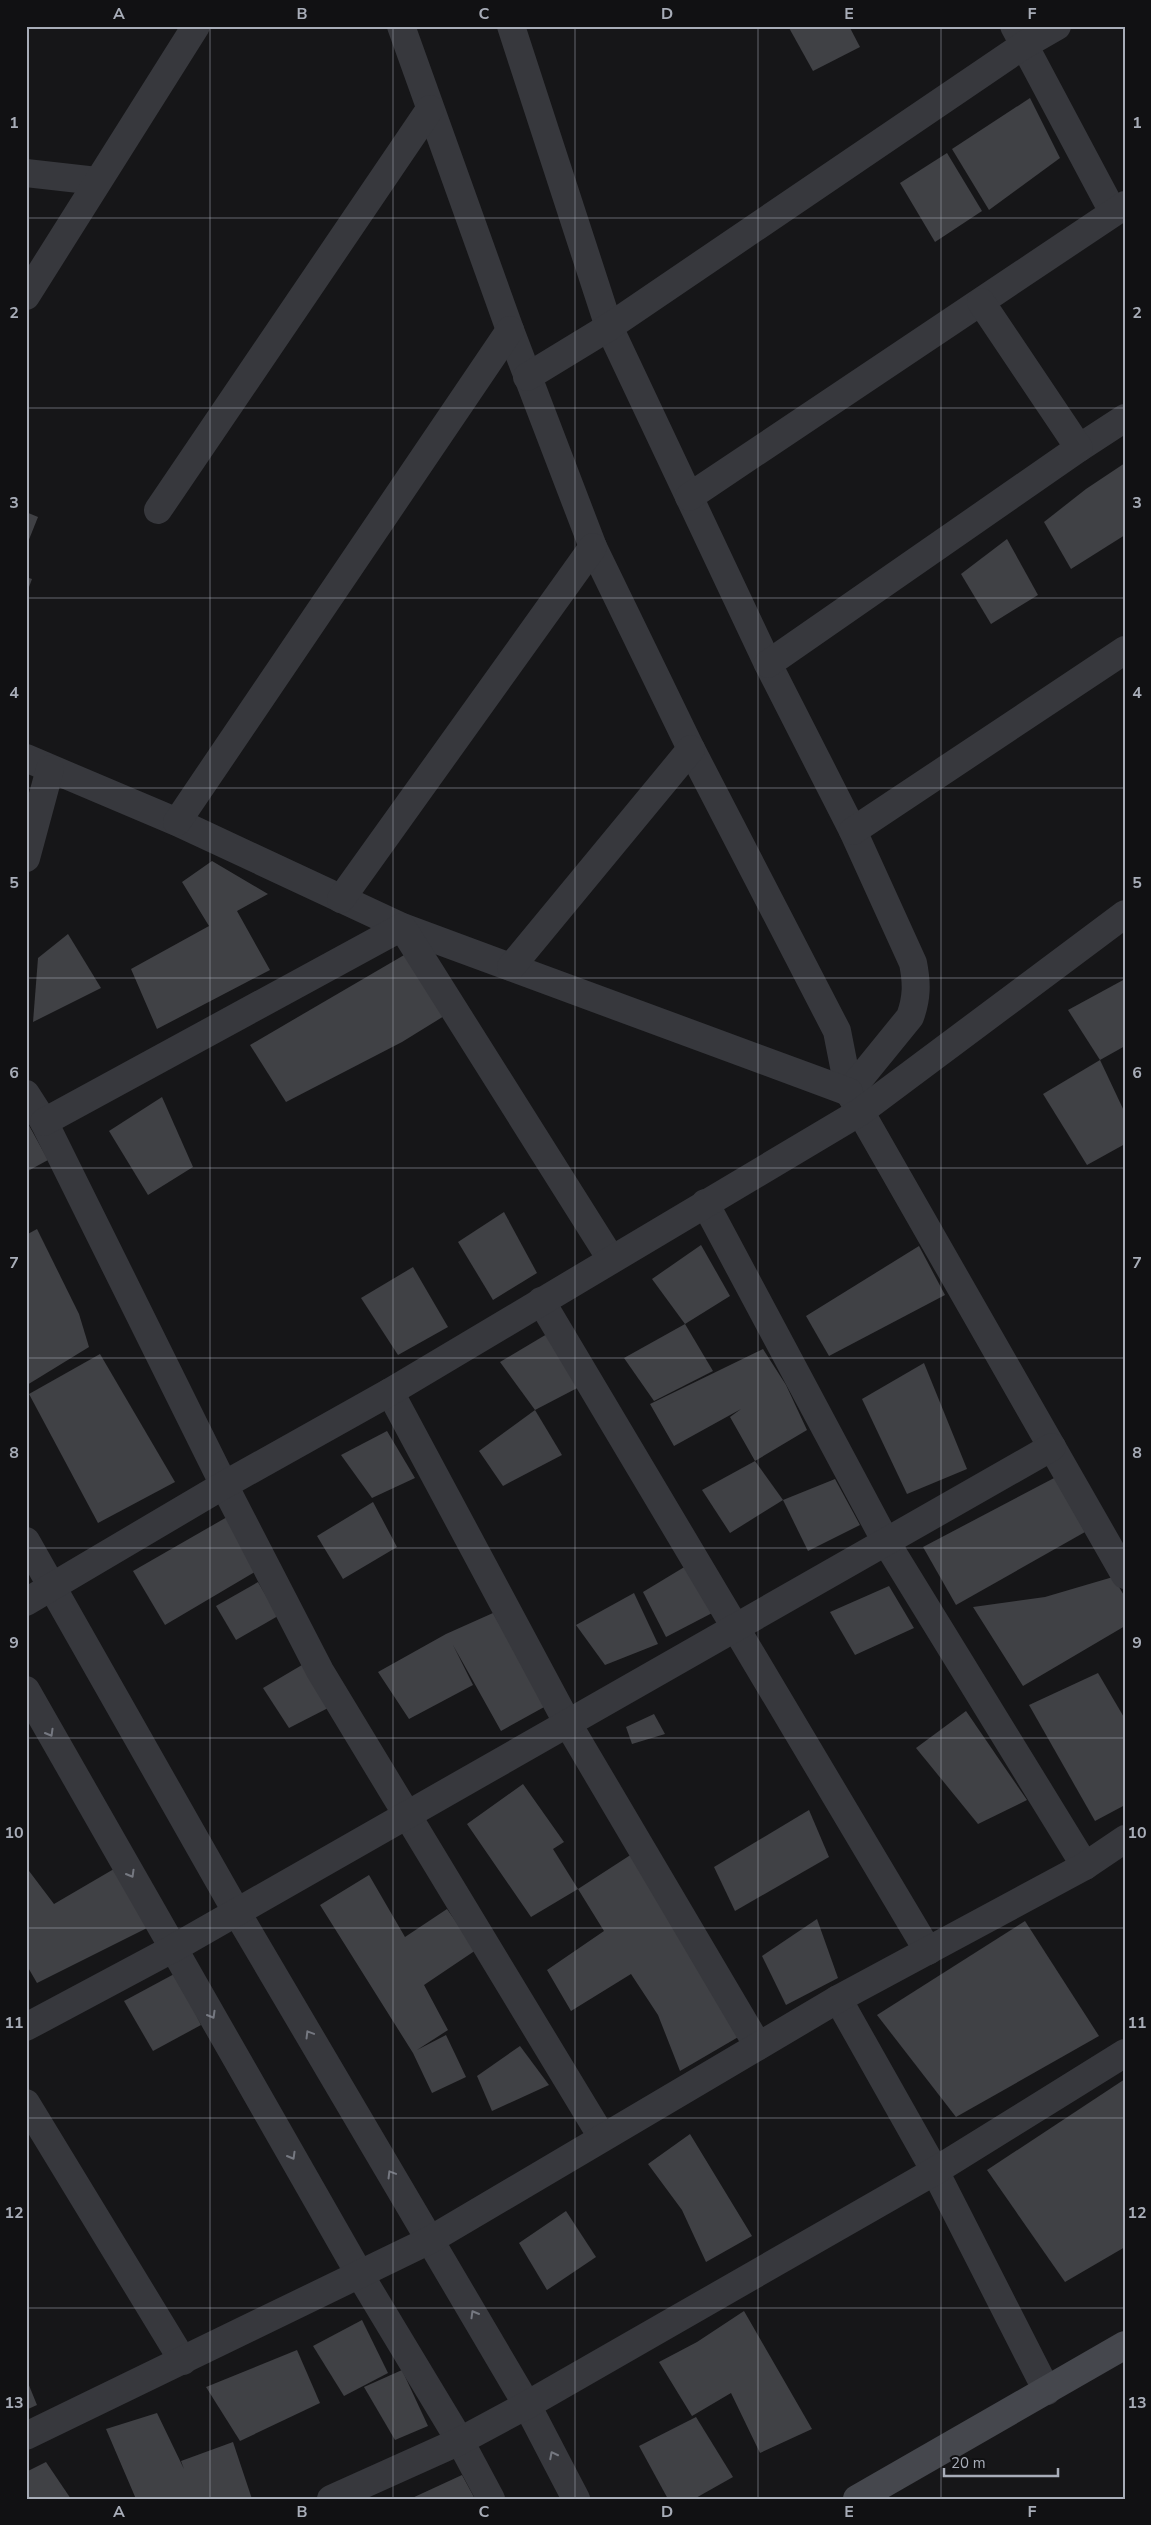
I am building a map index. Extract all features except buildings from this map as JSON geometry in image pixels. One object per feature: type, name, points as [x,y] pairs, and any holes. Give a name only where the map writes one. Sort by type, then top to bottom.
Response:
[{"type":"main road","points":[[857,2499],[1125,2345]]},
{"type":"street","points":[[26,296],[196,26]]},
{"type":"street","points":[[401,26],[527,377],[593,547],[691,749],[836,1031],[854,1102],[1125,1575]]},
{"type":"street","points":[[511,26],[609,327],[768,664],[853,831],[913,963],[917,981],[916,1002],[910,1017],[854,1102]]},
{"type":"street","points":[[527,377],[609,327],[1019,35],[1057,26]]},
{"type":"street","points":[[689,497],[1119,209],[1019,35]]},
{"type":"street","points":[[158,510],[430,109]]},
{"type":"street","points":[[26,173],[97,181]]},
{"type":"street","points":[[981,302],[1079,448]]},
{"type":"street","points":[[177,822],[510,330]]},
{"type":"street","points":[[768,664],[1125,418]]},
{"type":"street","points":[[341,899],[593,547]]},
{"type":"street","points":[[853,831],[1125,650]]},
{"type":"street","points":[[511,967],[691,749]]},
{"type":"street","points":[[26,858],[38,764],[177,822],[402,927],[511,967],[854,1102]]},
{"type":"street","points":[[26,1602],[224,1485],[390,1392],[705,1203],[1125,914]]},
{"type":"street","points":[[44,1122],[402,927]]},
{"type":"street","points":[[402,927],[612,1259]]},
{"type":"street","points":[[26,1094],[44,1122],[224,1485],[320,1671],[602,2137]]},
{"type":"street","points":[[705,1203],[886,1542],[1085,1866]]},
{"type":"street","points":[[540,1301],[928,1951]]},
{"type":"street","points":[[390,1392],[568,1724],[758,2046]]},
{"type":"street","points":[[26,2027],[174,1948],[1052,1447]]},
{"type":"street","points":[[26,1541],[54,1587],[236,1911],[528,2405],[576,2499]]},
{"type":"street","points":[[26,1690],[360,2275],[460,2441],[491,2499]]},
{"type":"street","points":[[26,2436],[430,2240],[838,1999],[1085,1866],[1125,1839]]},
{"type":"street","points":[[838,1999],[934,2171],[1047,2391]]},
{"type":"street","points":[[331,2499],[460,2441],[528,2405],[934,2171],[1125,2053]]},
{"type":"street","points":[[26,2103],[183,2361]]}]
